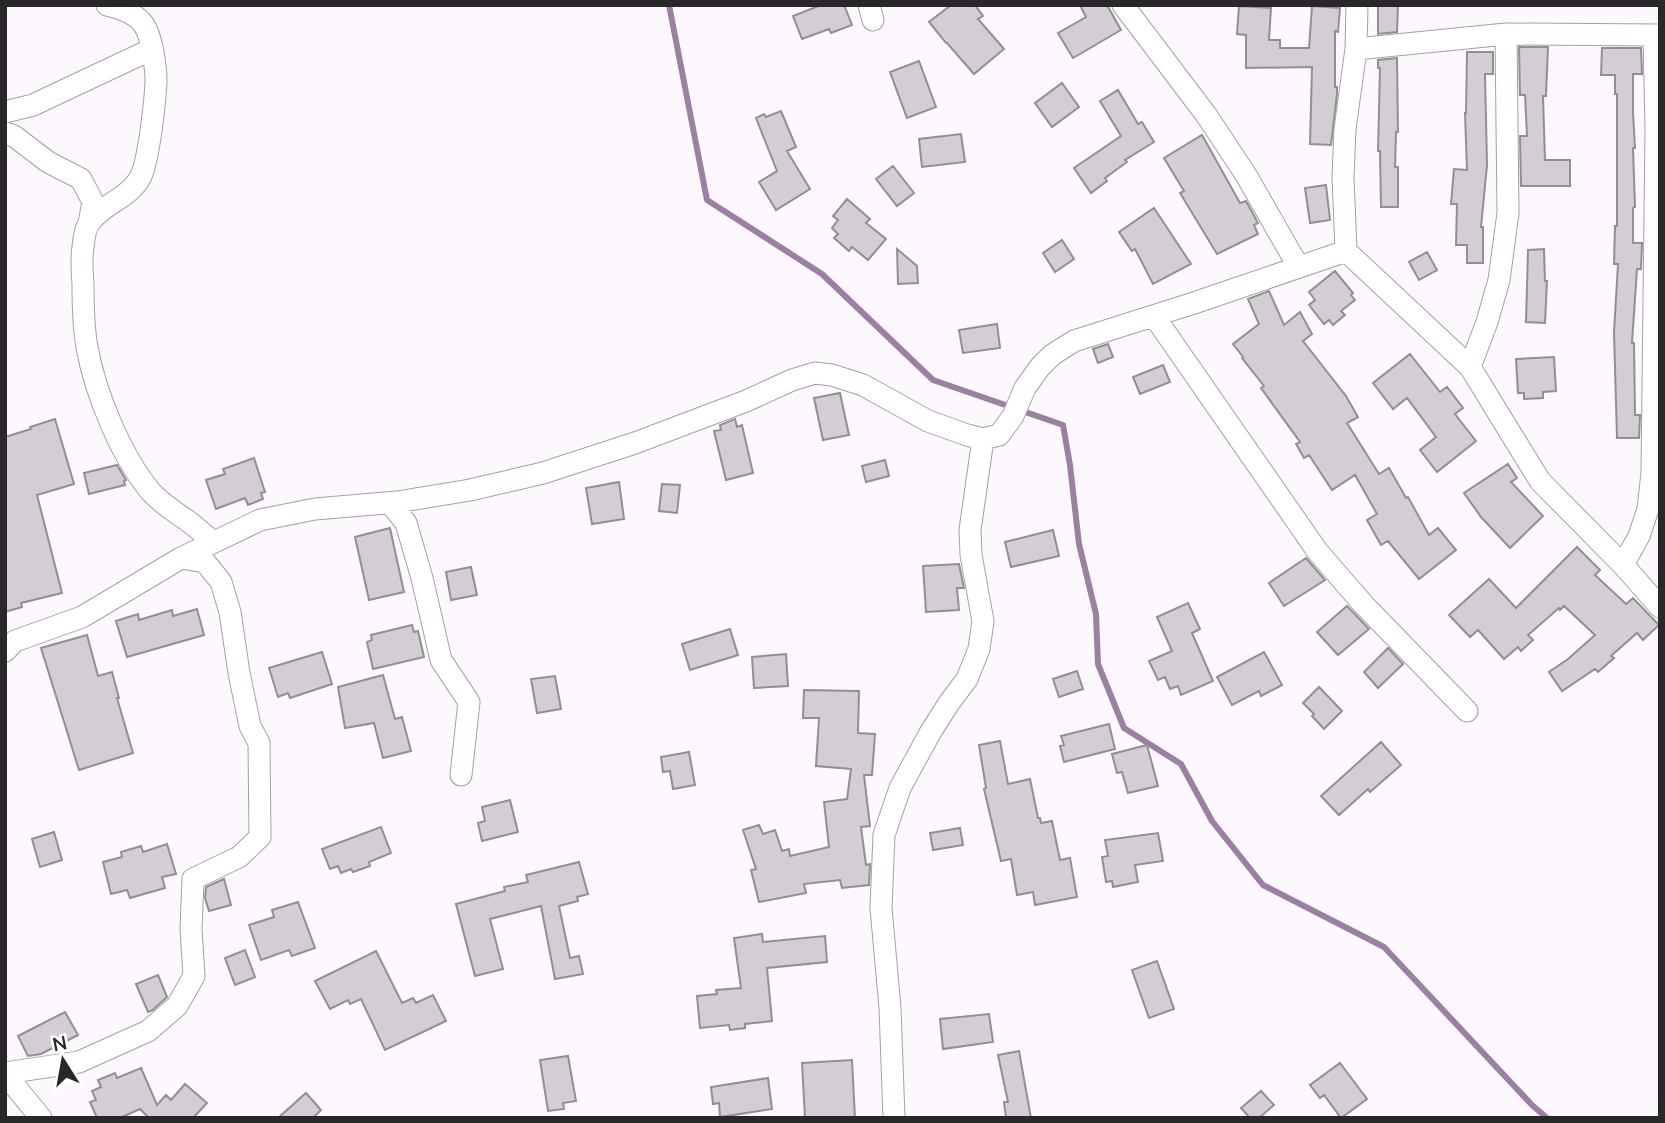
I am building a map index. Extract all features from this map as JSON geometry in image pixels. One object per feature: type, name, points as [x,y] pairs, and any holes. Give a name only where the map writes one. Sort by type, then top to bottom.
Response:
[{"type":"street","points":[[89,223],[129,191],[141,177],[146,160],[156,80],[152,48],[144,24],[121,8],[107,5]]},
{"type":"street","points":[[1123,5],[1207,116],[1298,266]]},
{"type":"street","points":[[1357,5],[1356,49],[1345,129],[1343,177],[1346,251],[1470,367],[1540,481],[1623,565],[1660,607]]},
{"type":"street","points":[[1356,49],[1506,34],[1657,35],[1651,473],[1647,509],[1639,536],[1623,565]]},
{"type":"street","points":[[1470,367],[1499,280],[1508,213],[1506,34]]},
{"type":"street","points":[[5,112],[33,105],[152,48]]},
{"type":"street","points":[[5,133],[15,136],[48,162],[81,179],[93,202],[82,250],[83,323],[87,349],[104,407],[115,433],[150,491],[167,508],[187,520],[213,542]]},
{"type":"street","points":[[5,650],[15,640],[82,617],[181,558],[260,520],[315,509],[390,503],[470,490],[543,472],[635,443],[815,373],[832,375],[863,385],[928,421],[984,439],[999,435],[1013,416],[1024,388],[1052,355],[1074,341],[1346,251]]},
{"type":"street","points":[[1154,316],[1318,552],[1364,605],[1467,711]]},
{"type":"street","points":[[894,1118],[890,1008],[881,908],[884,835],[900,788],[936,723],[967,679],[979,649],[983,621],[971,555],[970,530],[984,439]]},
{"type":"street","points":[[390,503],[406,523],[441,660],[469,702],[461,775]]},
{"type":"street","points":[[5,1074],[79,1062],[148,1031],[177,1006],[194,976],[191,929],[193,879],[239,857],[260,838],[259,743],[250,726],[230,612],[221,582],[205,562],[181,558]]},
{"type":"street","points":[[5,1074],[41,1118]]},
{"type":"building","points":[[821,5],[844,5],[852,25],[831,33],[829,29],[802,39],[793,16]]},
{"type":"building","points":[[951,5],[975,5],[983,16],[978,19],[1004,49],[974,74],[929,22]]},
{"type":"building","points":[[1080,5],[1107,5],[1121,30],[1073,58],[1058,33],[1086,17]]},
{"type":"building","points":[[1378,5],[1398,5],[1397,32],[1378,34]]},
{"type":"building","points":[[1239,6],[1271,8],[1269,40],[1280,40],[1280,48],[1309,48],[1312,6],[1340,8],[1338,32],[1335,31],[1337,94],[1331,145],[1310,144],[1312,67],[1246,68],[1246,35],[1237,34]]},
{"type":"building","points":[[1519,47],[1548,47],[1546,96],[1543,96],[1545,160],[1570,160],[1570,186],[1521,186],[1520,136],[1527,136],[1525,95],[1520,95]]},
{"type":"building","points":[[1602,48],[1641,48],[1642,74],[1633,74],[1633,243],[1642,243],[1641,269],[1637,269],[1632,343],[1635,415],[1640,415],[1639,438],[1617,438],[1614,332],[1618,264],[1614,264],[1617,226],[1617,94],[1615,75],[1601,75]]},
{"type":"building","points":[[1467,52],[1493,52],[1493,74],[1485,74],[1487,165],[1481,227],[1483,263],[1467,263],[1467,245],[1456,245],[1457,204],[1451,204],[1454,169],[1467,170]]},
{"type":"building","points":[[1397,58],[1398,132],[1395,167],[1398,167],[1398,207],[1381,207],[1378,60]]},
{"type":"building","points":[[919,61],[936,107],[907,118],[890,72]]},
{"type":"building","points":[[1062,83],[1079,107],[1052,127],[1035,103]]},
{"type":"building","points":[[1118,90],[1138,124],[1142,122],[1154,142],[1125,160],[1127,162],[1105,178],[1107,181],[1091,193],[1074,168],[1121,136],[1100,101]]},
{"type":"building","points":[[781,111],[796,147],[787,151],[810,189],[776,210],[759,182],[777,171],[756,118]]},
{"type":"building","points":[[961,134],[965,162],[922,167],[919,139]]},
{"type":"building","points":[[1202,135],[1240,203],[1246,201],[1258,223],[1254,225],[1258,234],[1217,254],[1180,193],[1184,191],[1164,158]]},
{"type":"building","points":[[893,166],[914,193],[897,206],[876,179]]},
{"type":"building","points":[[1326,185],[1330,220],[1310,223],[1305,188]]},
{"type":"building","points":[[847,199],[870,219],[866,223],[886,239],[868,260],[852,247],[849,251],[834,238],[838,234],[832,228],[838,220],[833,216]]},
{"type":"building","points":[[1154,208],[1191,264],[1153,284],[1135,249],[1132,251],[1119,232]]},
{"type":"building","points":[[1062,240],[1074,259],[1055,272],[1043,253]]},
{"type":"building","points":[[897,249],[917,266],[918,283],[898,284]]},
{"type":"building","points":[[1544,249],[1547,281],[1545,323],[1526,322],[1528,250]]},
{"type":"building","points":[[1427,252],[1437,270],[1419,280],[1409,262]]},
{"type":"building","points":[[1335,271],[1353,293],[1351,295],[1355,300],[1341,311],[1345,315],[1333,325],[1329,320],[1324,324],[1309,305],[1315,300],[1309,292]]},
{"type":"building","points":[[1269,291],[1284,325],[1300,312],[1312,334],[1303,341],[1346,396],[1358,417],[1347,423],[1379,474],[1389,468],[1429,535],[1438,528],[1456,550],[1419,579],[1388,541],[1381,545],[1367,520],[1377,514],[1355,475],[1332,490],[1309,455],[1304,458],[1296,444],[1300,442],[1233,344],[1259,324],[1248,299]]},
{"type":"building","points":[[997,324],[1000,348],[963,353],[959,330]]},
{"type":"building","points":[[1108,344],[1113,357],[1098,363],[1093,349]]},
{"type":"building","points":[[1410,354],[1440,392],[1447,387],[1463,408],[1455,414],[1476,441],[1437,472],[1420,450],[1436,437],[1407,398],[1393,409],[1373,383]]},
{"type":"building","points":[[1554,357],[1556,391],[1543,392],[1543,398],[1524,399],[1524,393],[1518,393],[1516,359]]},
{"type":"building","points":[[1163,365],[1170,382],[1140,394],[1133,377]]},
{"type":"building","points":[[840,393],[849,435],[823,440],[814,398]]},
{"type":"building","points":[[55,419],[74,484],[37,495],[62,593],[21,603],[22,607],[5,612],[5,437]]},
{"type":"building","points":[[735,419],[737,427],[742,425],[753,473],[726,480],[714,431],[721,430],[720,425]]},
{"type":"building","points":[[254,458],[265,492],[261,493],[263,499],[248,505],[245,498],[216,509],[206,480],[225,474],[223,469]]},
{"type":"building","points":[[885,460],[889,476],[866,482],[862,466]]},
{"type":"building","points":[[1508,464],[1517,478],[1511,482],[1543,516],[1510,548],[1481,517],[1464,493]]},
{"type":"building","points":[[117,465],[126,480],[125,485],[89,494],[84,473]]},
{"type":"building","points":[[619,482],[624,519],[592,524],[586,488]]},
{"type":"building","points":[[662,484],[680,485],[677,513],[659,511]]},
{"type":"building","points":[[390,528],[404,592],[369,600],[355,537]]},
{"type":"building","points":[[1053,530],[1059,556],[1011,567],[1005,542]]},
{"type":"building","points":[[1577,547],[1600,570],[1595,575],[1626,604],[1633,598],[1659,625],[1643,640],[1637,633],[1611,656],[1614,658],[1598,672],[1595,669],[1562,691],[1549,672],[1595,635],[1564,606],[1528,635],[1533,640],[1521,651],[1518,647],[1504,659],[1478,630],[1470,637],[1449,615],[1489,579],[1516,608]]},
{"type":"building","points":[[1306,558],[1325,580],[1284,606],[1269,583]]},
{"type":"building","points":[[959,564],[964,588],[957,588],[959,610],[926,612],[923,566]]},
{"type":"building","points":[[471,567],[477,595],[451,600],[446,572]]},
{"type":"building","points":[[1188,603],[1200,629],[1192,633],[1213,681],[1181,695],[1178,686],[1170,689],[1165,677],[1158,680],[1149,661],[1172,651],[1157,617]]},
{"type":"building","points":[[1347,606],[1369,629],[1338,655],[1317,632]]},
{"type":"building","points":[[197,609],[204,635],[127,657],[116,621],[138,614],[139,620],[172,610],[173,616]]},
{"type":"building","points":[[412,625],[414,632],[418,631],[424,657],[373,669],[367,642],[372,640],[371,635]]},
{"type":"building","points":[[730,629],[738,655],[690,670],[682,644]]},
{"type":"building","points":[[87,635],[98,676],[112,672],[133,753],[79,770],[41,648]]},
{"type":"building","points":[[1388,648],[1403,664],[1378,688],[1364,672]]},
{"type":"building","points":[[322,652],[332,684],[290,698],[288,693],[278,697],[269,668]]},
{"type":"building","points":[[1264,652],[1282,685],[1261,696],[1259,691],[1232,705],[1217,677]]},
{"type":"building","points":[[786,654],[788,686],[754,688],[752,657]]},
{"type":"building","points":[[1077,671],[1083,689],[1059,697],[1053,679]]},
{"type":"building","points":[[383,675],[395,719],[402,717],[411,751],[383,758],[374,723],[345,728],[338,687]]},
{"type":"building","points":[[555,676],[561,709],[537,713],[531,679]]},
{"type":"building","points":[[1319,687],[1342,711],[1324,729],[1303,703]]},
{"type":"building","points":[[804,690],[859,691],[858,733],[875,734],[872,775],[864,775],[870,826],[861,827],[866,865],[870,864],[869,885],[842,888],[840,880],[804,884],[806,893],[759,902],[751,870],[756,869],[743,830],[759,825],[763,834],[775,830],[782,851],[789,849],[790,856],[829,847],[824,802],[847,799],[851,769],[816,766],[819,718],[803,718]]},
{"type":"building","points":[[1109,724],[1115,749],[1064,762],[1060,746],[1064,745],[1061,736]]},
{"type":"building","points":[[1000,741],[1008,784],[1030,779],[1038,818],[1041,823],[1052,821],[1060,860],[1070,858],[1077,897],[1035,905],[1033,892],[1017,895],[1011,859],[1001,861],[984,789],[986,788],[979,745]]},
{"type":"building","points":[[1381,742],[1401,765],[1339,815],[1321,796]]},
{"type":"building","points":[[1147,745],[1158,786],[1128,793],[1122,772],[1117,773],[1112,754]]},
{"type":"building","points":[[689,752],[695,785],[673,789],[670,771],[663,772],[661,757]]},
{"type":"building","points":[[510,800],[518,832],[482,841],[478,823],[485,821],[482,807]]},
{"type":"building","points":[[381,827],[391,853],[369,862],[370,866],[353,872],[351,869],[341,873],[338,866],[330,869],[322,849]]},
{"type":"building","points":[[960,828],[963,845],[933,850],[930,833]]},
{"type":"building","points":[[54,832],[62,860],[40,867],[32,839]]},
{"type":"building","points":[[1158,833],[1163,861],[1135,865],[1138,882],[1113,887],[1112,881],[1106,882],[1102,857],[1108,856],[1105,840]]},
{"type":"building","points":[[167,844],[176,874],[162,877],[165,888],[130,898],[127,890],[111,894],[103,862],[122,857],[121,852],[141,846],[143,852]]},
{"type":"building","points":[[579,862],[588,894],[577,897],[578,901],[559,906],[570,958],[579,956],[583,974],[555,979],[541,906],[490,919],[503,969],[475,976],[456,904],[505,891],[504,887],[528,882],[526,875]]},
{"type":"building","points":[[224,879],[231,905],[209,911],[205,898],[206,887]]},
{"type":"building","points":[[298,902],[315,948],[292,956],[289,950],[261,960],[249,925],[274,917],[272,910]]},
{"type":"building","points":[[762,934],[763,942],[825,936],[827,962],[767,968],[772,1021],[745,1024],[745,1028],[730,1030],[729,1025],[700,1028],[697,996],[717,994],[716,990],[741,988],[734,938]]},
{"type":"building","points":[[245,950],[255,977],[235,985],[225,958]]},
{"type":"building","points":[[376,951],[402,1003],[413,998],[416,1003],[433,995],[446,1021],[385,1050],[361,999],[350,1004],[348,1000],[330,1009],[315,981]]},
{"type":"building","points":[[1157,961],[1174,1009],[1149,1018],[1132,970]]},
{"type":"building","points":[[158,975],[167,997],[148,1012],[136,984]]},
{"type":"building","points":[[65,1012],[78,1035],[41,1054],[28,1056],[18,1036]]},
{"type":"building","points":[[989,1014],[993,1042],[943,1049],[940,1019]]},
{"type":"building","points":[[1019,1051],[1031,1118],[1006,1118],[1004,1102],[1008,1102],[998,1055]]},
{"type":"building","points":[[568,1056],[576,1101],[563,1103],[564,1109],[548,1111],[540,1060]]},
{"type":"building","points":[[852,1060],[855,1118],[805,1118],[802,1063]]},
{"type":"building","points":[[1340,1063],[1367,1099],[1341,1118],[1324,1095],[1320,1098],[1310,1085]]},
{"type":"building","points":[[141,1068],[157,1105],[166,1095],[171,1100],[185,1084],[207,1103],[193,1118],[145,1118],[147,1116],[140,1109],[120,1118],[97,1118],[90,1102],[96,1100],[92,1091],[101,1087],[98,1080],[115,1073],[117,1078]]},
{"type":"building","points":[[768,1078],[772,1109],[720,1117],[719,1103],[713,1104],[711,1087]]},
{"type":"building","points":[[1261,1091],[1274,1105],[1259,1118],[1250,1118],[1241,1108]]},
{"type":"building","points":[[306,1093],[321,1110],[313,1118],[278,1118]]},
{"type":"waterway","points":[[669,5],[707,200],[822,274],[933,380],[1063,425],[1079,544],[1096,614],[1098,664],[1124,728],[1181,764],[1212,821],[1263,885],[1384,947],[1547,1118]]}]
